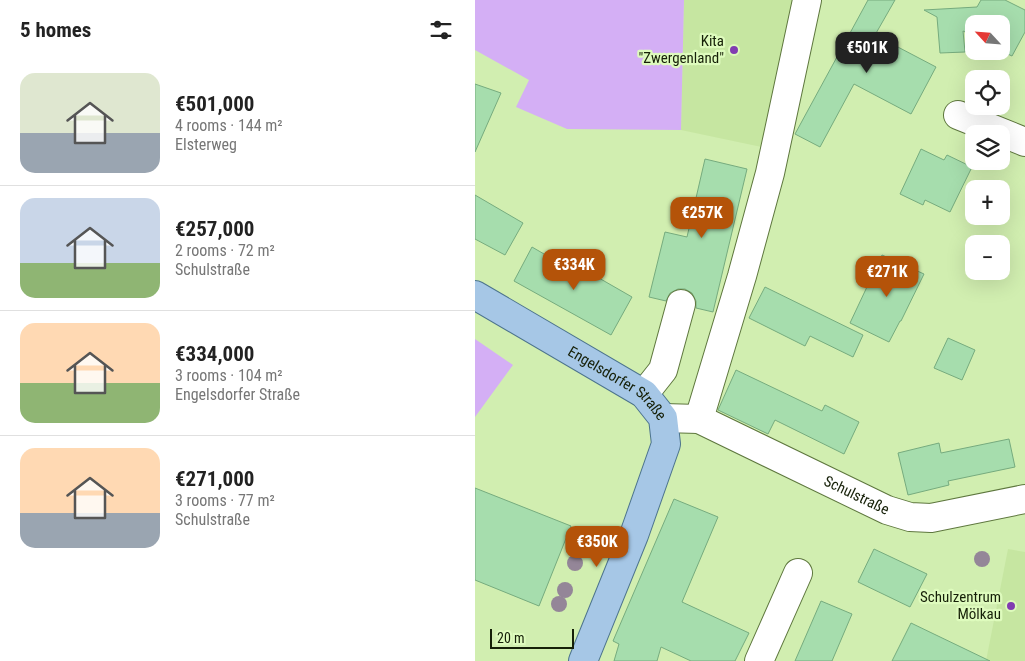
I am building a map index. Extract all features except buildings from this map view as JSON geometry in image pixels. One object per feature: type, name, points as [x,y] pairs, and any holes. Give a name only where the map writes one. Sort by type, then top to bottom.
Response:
[{"type":"main road","name":"Engelsdorfer Straße","points":[[475,295],[643,394],[663,418],[665,444],[633,535],[583,661]]},
{"type":"street","points":[[699,419],[739,285],[769,173],[807,0]]},
{"type":"street","points":[[958,115],[1025,142]]},
{"type":"street","points":[[643,394],[663,370],[681,304]]},
{"type":"street","name":"Schulstraße","points":[[663,418],[699,419],[887,510],[910,517],[931,518],[1025,499]]},
{"type":"street","points":[[759,661],[797,572]]},
{"type":"shaded area","points":[[475,0],[684,0],[681,130],[567,129],[516,107],[529,80],[475,50]]},
{"type":"shaded area","name":"Kita \"Zwergenland\"","points":[[684,0],[796,0],[766,148],[681,130]]},
{"type":"shaded area","points":[[475,339],[513,365],[475,417]]},
{"type":"shaded area","name":"Schulzentrum Mölkau","points":[[1008,549],[1025,552],[1025,661],[986,661]]},
{"type":"place","name":"Kita \"Zwergenland\"","points":[[734,50]]},
{"type":"place","name":"Schulzentrum Mölkau","points":[[1011,606]]}]
